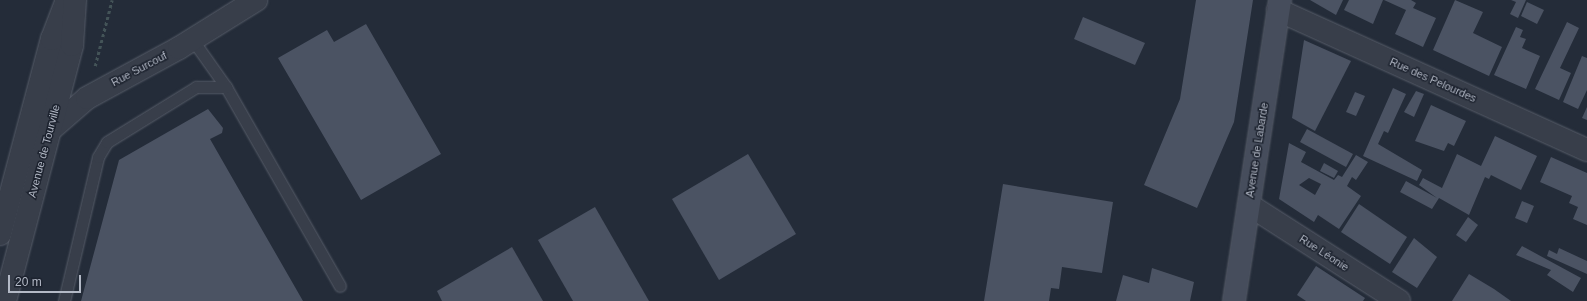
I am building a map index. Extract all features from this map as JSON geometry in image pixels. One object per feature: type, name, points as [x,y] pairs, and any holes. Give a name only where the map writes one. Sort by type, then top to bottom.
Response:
[{"type":"main road","name":"Avenue de Labarde","points":[[1234,301],[1279,5]]},
{"type":"street","name":"Avenue de Tourville","points":[[0,234],[52,39],[67,0]]},
{"type":"street","name":"Avenue de Tourville","points":[[5,301],[72,45],[75,0]]},
{"type":"street","name":"Rue Surcouf","points":[[49,131],[87,98],[192,39],[229,7],[256,0]]},
{"type":"street","name":"Rue des Pelourdes","points":[[1279,5],[1587,150]]},
{"type":"street","name":"Rue Léonie","points":[[1249,205],[1399,301]]},
{"type":"lane","points":[[192,39],[226,87],[340,286]]},
{"type":"lane","points":[[64,301],[98,157],[107,142],[196,87],[226,87]]},
{"type":"path","points":[[87,98],[112,0]]},
{"type":"building","points":[[1196,0],[1253,0],[1234,122],[1197,208],[1144,185],[1180,99]]},
{"type":"building","points":[[1310,0],[1343,0],[1336,15]]},
{"type":"building","points":[[1349,0],[1383,0],[1373,24],[1344,10]]},
{"type":"building","points":[[1384,0],[1411,0],[1416,3],[1413,8],[1436,18],[1423,47],[1395,34],[1406,10]]},
{"type":"building","points":[[1455,0],[1483,12],[1473,33],[1502,47],[1489,76],[1433,50]]},
{"type":"building","points":[[1511,0],[1526,0],[1518,18],[1510,14],[1516,2]]},
{"type":"building","points":[[1527,2],[1544,10],[1537,24],[1521,16]]},
{"type":"building","points":[[1083,17],[1145,43],[1135,65],[1074,39]]},
{"type":"building","points":[[1567,22],[1579,28],[1560,68],[1571,73],[1559,100],[1535,89]]},
{"type":"building","points":[[366,24],[441,154],[361,200],[278,58],[327,30],[334,42]]},
{"type":"building","points":[[1516,27],[1523,30],[1520,37],[1526,39],[1522,48],[1540,56],[1526,89],[1494,75]]},
{"type":"building","points":[[1304,40],[1351,61],[1315,131],[1292,118]]},
{"type":"building","points":[[1582,56],[1587,58],[1587,90],[1578,109],[1563,102]]},
{"type":"building","points":[[1393,88],[1406,94],[1388,133],[1384,131],[1378,144],[1422,170],[1417,181],[1363,156]]},
{"type":"building","points":[[1416,91],[1424,94],[1414,117],[1404,112]]},
{"type":"building","points":[[1355,92],[1365,96],[1356,116],[1346,112]]},
{"type":"building","points":[[1431,105],[1466,121],[1454,146],[1448,143],[1444,151],[1415,141]]},
{"type":"building","points":[[1587,107],[1587,120],[1582,118]]},
{"type":"building","points":[[208,109],[223,128],[222,133],[210,139],[303,301],[81,301],[119,160]]},
{"type":"building","points":[[1307,129],[1353,154],[1346,167],[1300,142]]},
{"type":"building","points":[[1495,136],[1537,156],[1521,190],[1491,175],[1489,179],[1485,177],[1469,215],[1439,198],[1432,209],[1400,192],[1406,181],[1437,198],[1419,185],[1423,178],[1442,188],[1457,154],[1481,166]]},
{"type":"building","points":[[1289,143],[1306,152],[1301,162],[1334,180],[1338,175],[1342,177],[1356,155],[1368,162],[1356,180],[1352,177],[1347,186],[1361,196],[1339,229],[1318,215],[1314,222],[1279,199]],"holes":[[[1309,178],[1321,184],[1315,195],[1299,185]]]},
{"type":"building","points":[[748,154],[796,234],[719,280],[672,199]]},
{"type":"building","points":[[1551,157],[1587,173],[1587,225],[1573,219],[1578,207],[1569,203],[1572,196],[1540,182]]},
{"type":"building","points":[[1324,163],[1338,171],[1334,178],[1320,171]]},
{"type":"building","points":[[1003,184],[1113,202],[1102,273],[1062,267],[1059,289],[1051,288],[1049,301],[984,301]]},
{"type":"building","points":[[1522,201],[1534,206],[1527,223],[1515,218]]},
{"type":"building","points":[[1359,204],[1407,237],[1390,264],[1341,232]]},
{"type":"building","points":[[595,207],[649,301],[573,301],[538,240]]},
{"type":"building","points":[[1468,217],[1478,225],[1466,242],[1456,235]]},
{"type":"building","points":[[1414,238],[1437,257],[1417,288],[1392,272]]},
{"type":"building","points":[[1522,246],[1581,278],[1573,292],[1547,275],[1551,270],[1516,255]]},
{"type":"building","points":[[512,247],[543,301],[442,301],[437,291]]},
{"type":"building","points":[[1559,248],[1587,261],[1587,274],[1547,256],[1549,250],[1557,254]]},
{"type":"building","points":[[1316,266],[1365,298],[1363,301],[1306,301],[1297,295]]},
{"type":"building","points":[[1152,268],[1194,282],[1190,301],[1116,301],[1123,275],[1149,283]]},
{"type":"building","points":[[1469,274],[1494,289],[1511,301],[1452,301]]}]
